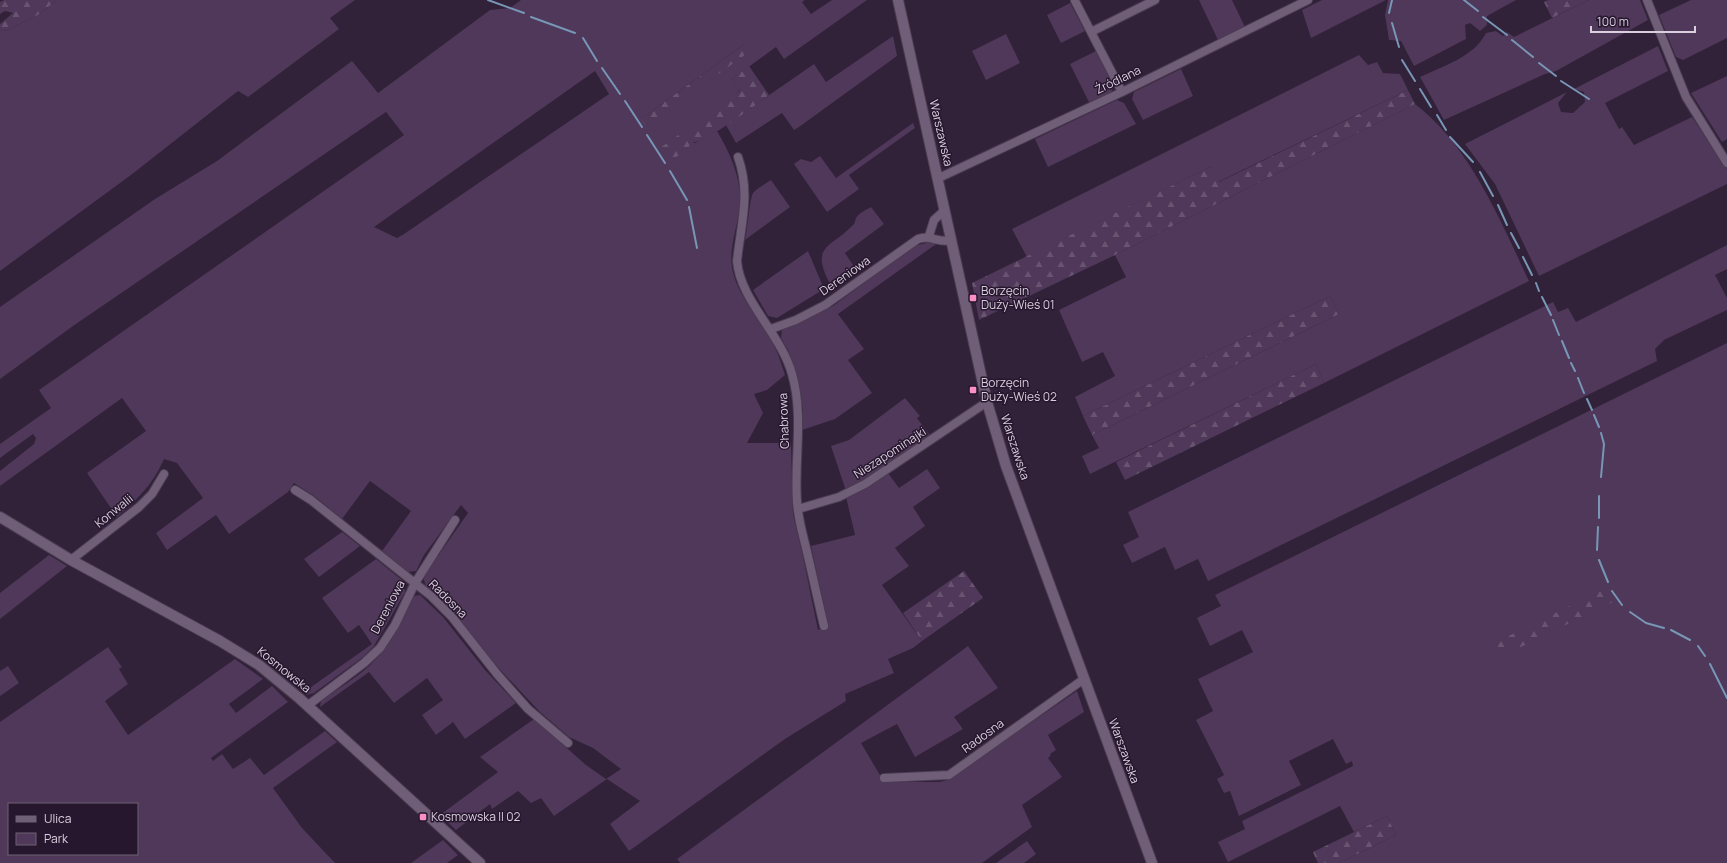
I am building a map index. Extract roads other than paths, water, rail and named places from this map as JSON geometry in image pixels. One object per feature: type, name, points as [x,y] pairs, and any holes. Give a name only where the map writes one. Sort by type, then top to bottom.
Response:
[{"type":"main road","name":"Warszawska","points":[[898,0],[987,402],[1006,466],[1152,863]]},
{"type":"main road","name":"Kosmowska","points":[[0,517],[71,560],[220,641],[260,665],[480,863]]},
{"type":"street","points":[[1091,32],[1155,0]]},
{"type":"street","name":"Źródlana","points":[[938,177],[1122,92],[1308,0]]},
{"type":"street","points":[[1647,0],[1686,97],[1727,162]]},
{"type":"street","points":[[1075,1],[1122,92]]},
{"type":"street","name":"Chabrowa","points":[[738,157],[746,186],[746,197],[737,261],[738,271],[742,283],[755,307],[771,329],[784,352],[792,375],[796,393],[799,522],[824,626]]},
{"type":"street","points":[[945,210],[934,220],[929,236],[943,242],[951,240]]},
{"type":"street","name":"Dereniowa","points":[[771,329],[796,320],[825,305],[918,239],[929,236]]},
{"type":"street","name":"Niezapominajki","points":[[798,509],[839,497],[865,484],[987,402]]},
{"type":"street","name":"Konwalii","points":[[71,560],[139,507],[152,494],[164,474]]},
{"type":"street","name":"Radosna","points":[[295,490],[311,500],[431,596],[452,617],[497,674],[528,709],[568,743]]},
{"type":"street","name":"Dereniowa","points":[[307,706],[364,663],[380,648],[395,625],[415,583],[455,520]]},
{"type":"street","name":"Radosna","points":[[884,778],[934,777],[949,775],[1084,679]]},
{"type":"waterway","points":[[488,0],[524,13]]},
{"type":"waterway","points":[[1389,13],[1392,0]]},
{"type":"waterway","points":[[1464,0],[1478,11]]},
{"type":"waterway","points":[[531,17],[575,33]]},
{"type":"waterway","points":[[1483,17],[1507,35]]},
{"type":"waterway","points":[[1392,23],[1399,47]]},
{"type":"waterway","points":[[583,38],[597,61]]},
{"type":"waterway","points":[[1512,40],[1533,57]]},
{"type":"waterway","points":[[1402,60],[1415,81]]},
{"type":"waterway","points":[[1539,63],[1556,76]]},
{"type":"waterway","points":[[602,68],[620,94]]},
{"type":"waterway","points":[[1561,81],[1589,99]]},
{"type":"waterway","points":[[1420,89],[1431,107]]},
{"type":"waterway","points":[[625,101],[642,127]]},
{"type":"waterway","points":[[1437,115],[1446,130]]},
{"type":"waterway","points":[[647,135],[665,163]]},
{"type":"waterway","points":[[1450,137],[1473,162]]},
{"type":"waterway","points":[[670,171],[687,200]]},
{"type":"waterway","points":[[1480,172],[1493,196]]},
{"type":"waterway","points":[[1498,205],[1507,225]]},
{"type":"waterway","points":[[689,207],[697,248]]},
{"type":"waterway","points":[[1511,233],[1519,248]]},
{"type":"waterway","points":[[1523,257],[1532,275]]},
{"type":"waterway","points":[[1536,283],[1539,291]]},
{"type":"waterway","points":[[1542,297],[1551,315]]},
{"type":"waterway","points":[[1553,320],[1559,335]]},
{"type":"waterway","points":[[1562,341],[1569,358]]},
{"type":"waterway","points":[[1571,363],[1575,371]]},
{"type":"waterway","points":[[1578,378],[1584,393]]},
{"type":"waterway","points":[[1587,399],[1592,410]]},
{"type":"waterway","points":[[1594,415],[1599,427]]},
{"type":"waterway","points":[[1601,433],[1604,444],[1601,477]]},
{"type":"waterway","points":[[1599,496],[1599,518]]},
{"type":"waterway","points":[[1597,550],[1598,527]]},
{"type":"waterway","points":[[1599,560],[1608,582]]},
{"type":"waterway","points":[[1612,591],[1622,605]]},
{"type":"waterway","points":[[1630,612],[1646,623],[1664,628]]},
{"type":"waterway","points":[[1671,630],[1690,640]]},
{"type":"waterway","points":[[1698,646],[1705,656]]},
{"type":"waterway","points":[[1710,664],[1727,698]]},
{"type":"place","name":"Borzęcin Duży-Wieś 01","points":[[973,298]]},
{"type":"place","name":"Borzęcin Duży-Wieś 02","points":[[973,390]]},
{"type":"place","name":"Kosmowska II 02","points":[[423,817]]}]
